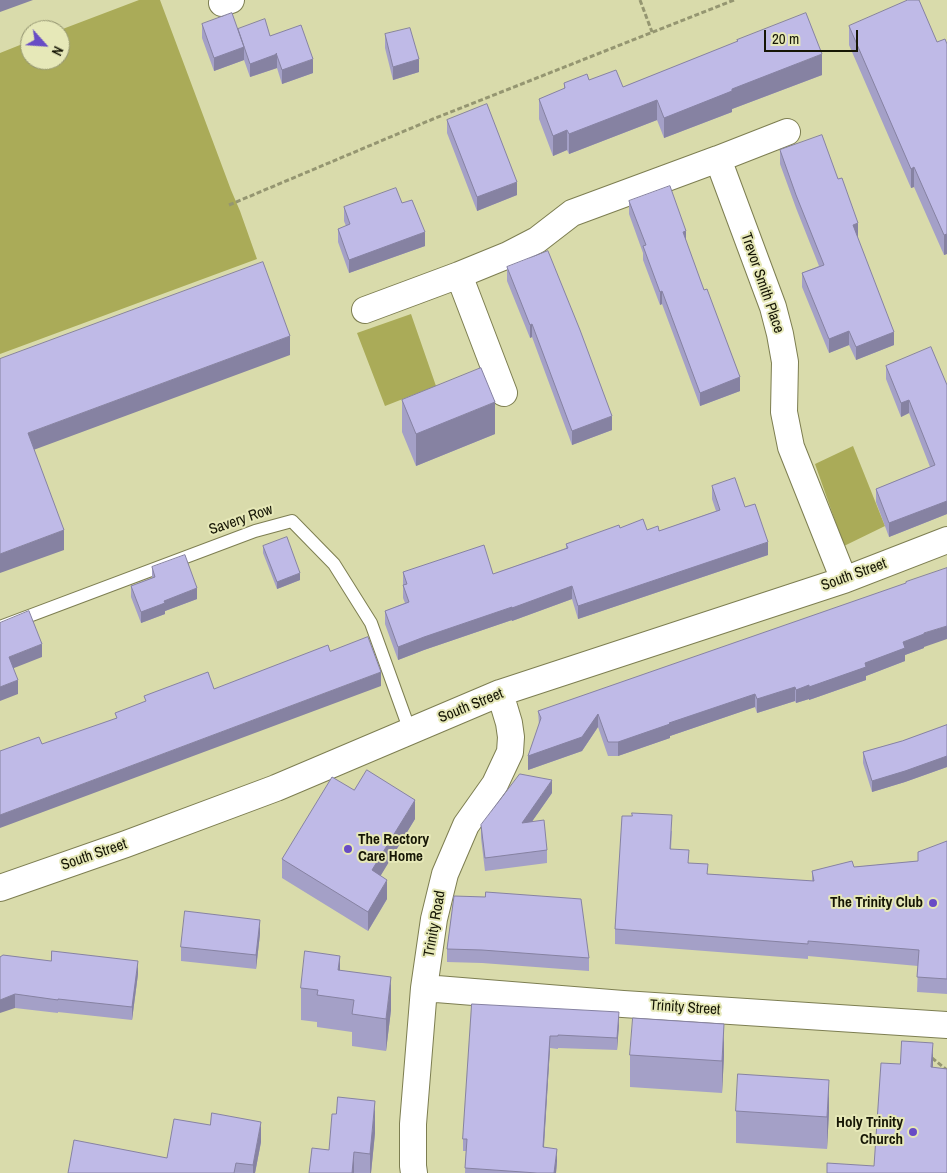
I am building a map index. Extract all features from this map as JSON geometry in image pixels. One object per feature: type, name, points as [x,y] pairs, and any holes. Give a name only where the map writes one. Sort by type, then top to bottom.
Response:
[{"type":"street","points":[[365,310],[508,255],[537,240],[572,213],[787,132]]},
{"type":"street","name":"Trevor Smith Place","points":[[718,159],[773,307],[780,334],[785,362],[784,412],[791,448],[844,580]]},
{"type":"street","points":[[459,275],[504,393]]},
{"type":"street","name":"South Street","points":[[0,888],[126,844],[276,788],[500,693],[844,580],[947,540]]},
{"type":"street","name":"Trinity Road","points":[[414,1173],[413,1124],[424,988],[434,919],[444,874],[466,824],[495,784],[510,752],[511,737],[509,723],[500,693]]},
{"type":"street","name":"Trinity Street","points":[[424,988],[623,1004],[947,1026]]},
{"type":"lane","name":"Savery Row","points":[[0,627],[255,531],[292,521],[334,564],[371,622],[410,731]]},
{"type":"path","points":[[640,0],[652,32]]},
{"type":"path","points":[[229,205],[433,119],[734,0]]},
{"type":"path","points":[[925,1053],[947,1070]]},
{"type":"shaded area","points":[[139,0],[160,0],[257,259],[0,354],[0,53],[20,45],[20,70],[70,70],[70,26]]},
{"type":"shaded area","points":[[411,314],[436,386],[385,406],[357,333]]},
{"type":"shaded area","points":[[853,446],[885,526],[844,546],[815,464]]},
{"type":"building","points":[[908,0],[919,0],[937,42],[945,39],[947,44],[947,234],[944,235],[914,167],[911,169],[849,26]]},
{"type":"building","points":[[232,13],[244,47],[214,58],[202,24]]},
{"type":"building","points":[[806,13],[822,54],[664,118],[657,100],[569,134],[567,130],[553,136],[539,99],[565,88],[564,83],[587,74],[589,80],[616,70],[623,87]]},
{"type":"building","points":[[265,19],[270,36],[301,25],[313,59],[282,70],[276,54],[250,64],[238,29]]},
{"type":"building","points":[[410,28],[419,59],[393,67],[385,34]]},
{"type":"building","points":[[487,104],[517,182],[477,197],[447,120]]},
{"type":"building","points":[[822,135],[838,179],[842,178],[858,223],[853,225],[894,332],[856,347],[849,331],[829,339],[802,273],[824,265],[780,150]]},
{"type":"building","points":[[670,186],[686,231],[683,232],[704,290],[707,289],[740,377],[700,393],[662,291],[660,292],[643,246],[646,245],[629,201]]},
{"type":"building","points":[[396,188],[402,203],[412,200],[425,232],[349,260],[338,229],[350,224],[344,207]]},
{"type":"building","points":[[548,251],[612,416],[572,431],[532,324],[530,325],[507,267]]},
{"type":"building","points":[[263,262],[290,336],[28,433],[64,530],[0,554],[0,359]]},
{"type":"building","points":[[931,347],[947,385],[947,501],[889,523],[876,489],[935,465],[909,400],[901,403],[886,366]]},
{"type":"building","points":[[481,368],[495,402],[416,434],[402,400]]},
{"type":"building","points":[[735,478],[745,507],[755,504],[768,542],[578,606],[572,586],[398,647],[385,611],[409,602],[403,585],[407,584],[403,572],[484,545],[493,574],[568,548],[566,544],[619,525],[620,528],[643,519],[647,530],[658,526],[659,531],[720,510],[712,486]]},
{"type":"building","points":[[287,537],[300,573],[277,582],[263,546]]},
{"type":"building","points":[[185,555],[197,588],[141,612],[131,586],[155,577],[152,567]]},
{"type":"building","points":[[947,568],[947,626],[903,642],[905,648],[865,663],[866,667],[809,687],[809,685],[796,690],[795,687],[757,699],[755,694],[618,742],[608,742],[598,714],[582,737],[528,756],[541,718],[538,711]]},
{"type":"building","points":[[29,611],[42,644],[9,657],[18,680],[0,687],[0,623]]},
{"type":"building","points":[[368,637],[381,672],[0,815],[0,751],[39,737],[42,744],[117,718],[115,713],[146,701],[144,696],[208,672],[214,689],[328,645],[330,651]]},
{"type":"building","points":[[947,725],[947,756],[872,781],[863,752]]},
{"type":"building","name":"The Rectory Care Home","points":[[367,770],[415,800],[372,870],[387,880],[368,912],[282,859],[332,777],[354,790]]},
{"type":"building","points":[[520,774],[552,780],[522,823],[544,820],[547,850],[485,858],[481,825]]},
{"type":"building","points":[[632,813],[672,815],[670,849],[689,850],[688,863],[708,864],[707,874],[814,881],[812,871],[852,861],[854,867],[918,861],[918,852],[947,841],[947,979],[917,977],[919,950],[808,941],[808,944],[615,929],[622,816],[632,816]]},
{"type":"building","points":[[486,892],[581,899],[589,958],[447,949],[454,896],[485,897]]},
{"type":"building","points":[[185,911],[260,920],[256,955],[181,947]]},
{"type":"building","points":[[52,951],[138,961],[132,1007],[15,994],[0,1000],[0,957],[3,955],[51,961]]},
{"type":"building","points":[[305,951],[340,956],[338,970],[391,977],[386,1019],[352,1014],[354,1000],[317,995],[318,990],[301,988]]},
{"type":"building","points":[[472,1004],[619,1012],[617,1038],[550,1036],[543,1147],[557,1149],[554,1173],[465,1168],[467,1139],[463,1139]]},
{"type":"building","points":[[633,1018],[724,1024],[722,1061],[630,1055]]},
{"type":"building","name":"Holy Trinity Church","points":[[902,1041],[933,1043],[931,1067],[947,1069],[947,1173],[827,1173],[827,1163],[874,1166],[881,1063],[900,1064]]},
{"type":"building","points":[[738,1074],[829,1080],[827,1117],[736,1111]]},
{"type":"building","points":[[338,1097],[375,1101],[370,1154],[354,1152],[352,1173],[309,1173],[312,1148],[329,1150],[332,1114],[336,1114]]},
{"type":"building","points":[[212,1113],[261,1122],[253,1165],[236,1163],[234,1173],[68,1173],[74,1140],[167,1158],[174,1119],[210,1125]]},
{"type":"place","name":"The Rectory Care Home","points":[[348,849]]},
{"type":"place","name":"The Trinity Club","points":[[933,903]]},
{"type":"place","name":"Holy Trinity Church","points":[[913,1132]]}]
